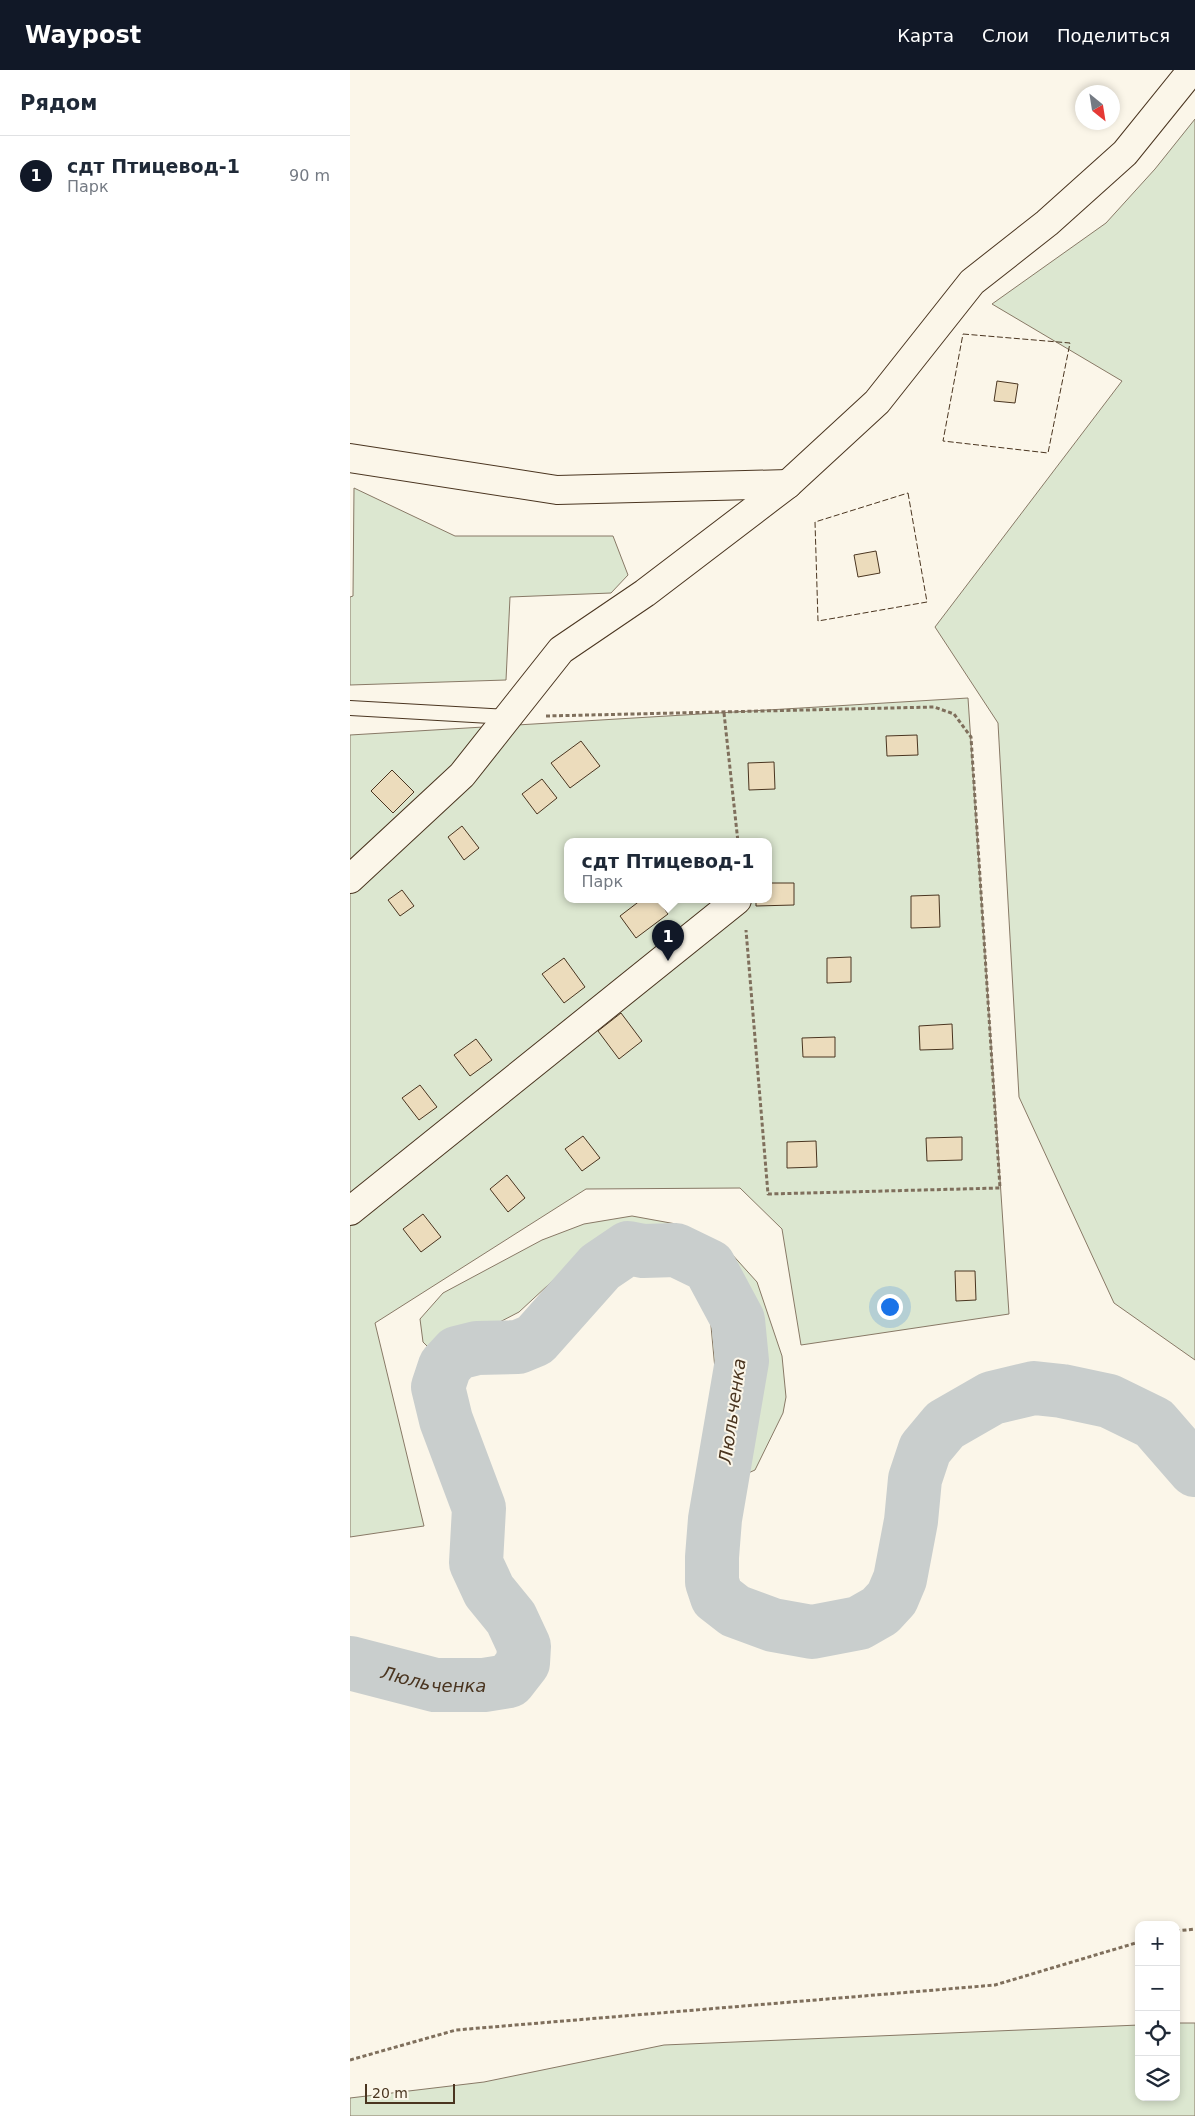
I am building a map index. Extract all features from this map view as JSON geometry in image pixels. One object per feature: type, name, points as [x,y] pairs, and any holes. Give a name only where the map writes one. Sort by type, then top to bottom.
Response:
[{"type":"street","points":[[350,879],[462,775],[561,650],[645,593],[788,484],[877,402],[972,282],[1047,223],[1125,153],[1192,70]]},
{"type":"street","points":[[350,458],[557,490],[788,484]]},
{"type":"street","points":[[350,1211],[733,903]]},
{"type":"lane","points":[[350,708],[508,717]]},
{"type":"path","points":[[508,717],[934,708],[954,714],[971,737],[1000,1188],[768,1194],[746,929]]},
{"type":"path","points":[[724,713],[738,838]]},
{"type":"path","points":[[1180,1930],[1195,1929]]},
{"type":"path","points":[[350,2060],[456,2030],[995,1985],[1135,1943]]},
{"type":"green space","points":[[1195,119],[1195,1360],[1114,1303],[1019,1097],[998,723],[935,627],[1122,381],[992,304],[1106,223],[1155,169]]},
{"type":"green space","points":[[354,488],[455,536],[613,536],[628,575],[611,593],[510,597],[506,680],[350,685],[350,597],[353,596]]},
{"type":"green space","points":[[968,698],[1009,1314],[801,1345],[782,1229],[740,1188],[586,1189],[375,1323],[424,1526],[350,1537],[350,735]]},
{"type":"green space","points":[[632,1216],[676,1224],[710,1238],[729,1251],[757,1282],[782,1356],[786,1397],[783,1413],[755,1470],[737,1478],[724,1471],[717,1457],[711,1425],[715,1369],[708,1294],[702,1280],[665,1248],[619,1246],[586,1256],[561,1273],[519,1312],[492,1326],[435,1345],[428,1347],[423,1342],[420,1319],[443,1293],[542,1240],[584,1224]]},
{"type":"green space","points":[[1180,2023],[1195,2023],[1195,2116],[350,2116],[350,2098],[484,2082],[664,2045],[1135,2025],[1135,2101],[1180,2101]]},
{"type":"building","points":[[997,381],[1018,384],[1015,403],[994,401]]},
{"type":"building","points":[[876,551],[880,573],[858,577],[854,555]]},
{"type":"building","points":[[917,735],[918,755],[887,756],[886,736]]},
{"type":"building","points":[[581,741],[600,766],[570,788],[551,763]]},
{"type":"building","points":[[774,762],[775,789],[749,790],[748,763]]},
{"type":"building","points":[[392,770],[414,792],[393,813],[371,791]]},
{"type":"building","points":[[542,779],[557,798],[537,814],[522,794]]},
{"type":"building","points":[[462,826],[479,848],[464,860],[448,837]]},
{"type":"building","points":[[772,883],[794,883],[794,905],[756,906],[756,903],[772,903]]},
{"type":"building","points":[[402,890],[414,906],[400,916],[388,900]]},
{"type":"building","points":[[939,895],[940,927],[911,928],[911,896]]},
{"type":"building","points":[[637,903],[660,903],[668,914],[636,938],[620,916]]},
{"type":"building","points":[[851,957],[851,982],[827,983],[827,958]]},
{"type":"building","points":[[564,958],[585,987],[564,1003],[542,974]]},
{"type":"building","points":[[621,1013],[642,1041],[619,1059],[598,1031]]},
{"type":"building","points":[[952,1024],[953,1049],[920,1050],[919,1026]]},
{"type":"building","points":[[835,1037],[835,1057],[803,1057],[802,1038]]},
{"type":"building","points":[[476,1039],[492,1060],[470,1076],[454,1055]]},
{"type":"building","points":[[420,1085],[437,1107],[419,1120],[402,1098]]},
{"type":"building","points":[[583,1136],[600,1158],[582,1171],[565,1149]]},
{"type":"building","points":[[962,1137],[962,1160],[927,1161],[926,1138]]},
{"type":"building","points":[[816,1141],[817,1167],[787,1168],[787,1142]]},
{"type":"building","points":[[507,1175],[525,1198],[508,1212],[490,1189]]},
{"type":"building","points":[[423,1214],[441,1237],[421,1252],[403,1229]]},
{"type":"building","points":[[955,1271],[975,1271],[976,1300],[956,1301]]},
{"type":"waterway","name":"Люльченка","points":[[350,1663],[435,1685],[484,1685],[509,1681],[523,1663],[524,1646],[511,1618],[489,1591],[476,1563],[479,1508],[446,1420],[438,1387],[445,1366],[457,1353],[477,1348],[518,1347],[535,1340],[600,1267],[628,1248],[643,1251],[676,1250],[709,1266],[738,1320],[742,1361],[715,1519],[712,1557],[712,1582],[717,1597],[735,1611],[773,1625],[812,1632],[859,1623],[880,1611],[892,1598],[900,1579],[911,1521],[915,1479],[925,1449],[945,1425],[992,1398],[1034,1388],[1062,1391],[1109,1401],[1154,1423],[1195,1470]]},
{"type":"fence","points":[[963,334],[1070,343],[1048,453],[943,441],[963,334]]},
{"type":"fence","points":[[908,493],[927,602],[818,621],[815,522],[908,493]]},
{"type":"place","name":"сдт Птицевод-1","points":[[668,961]]}]
